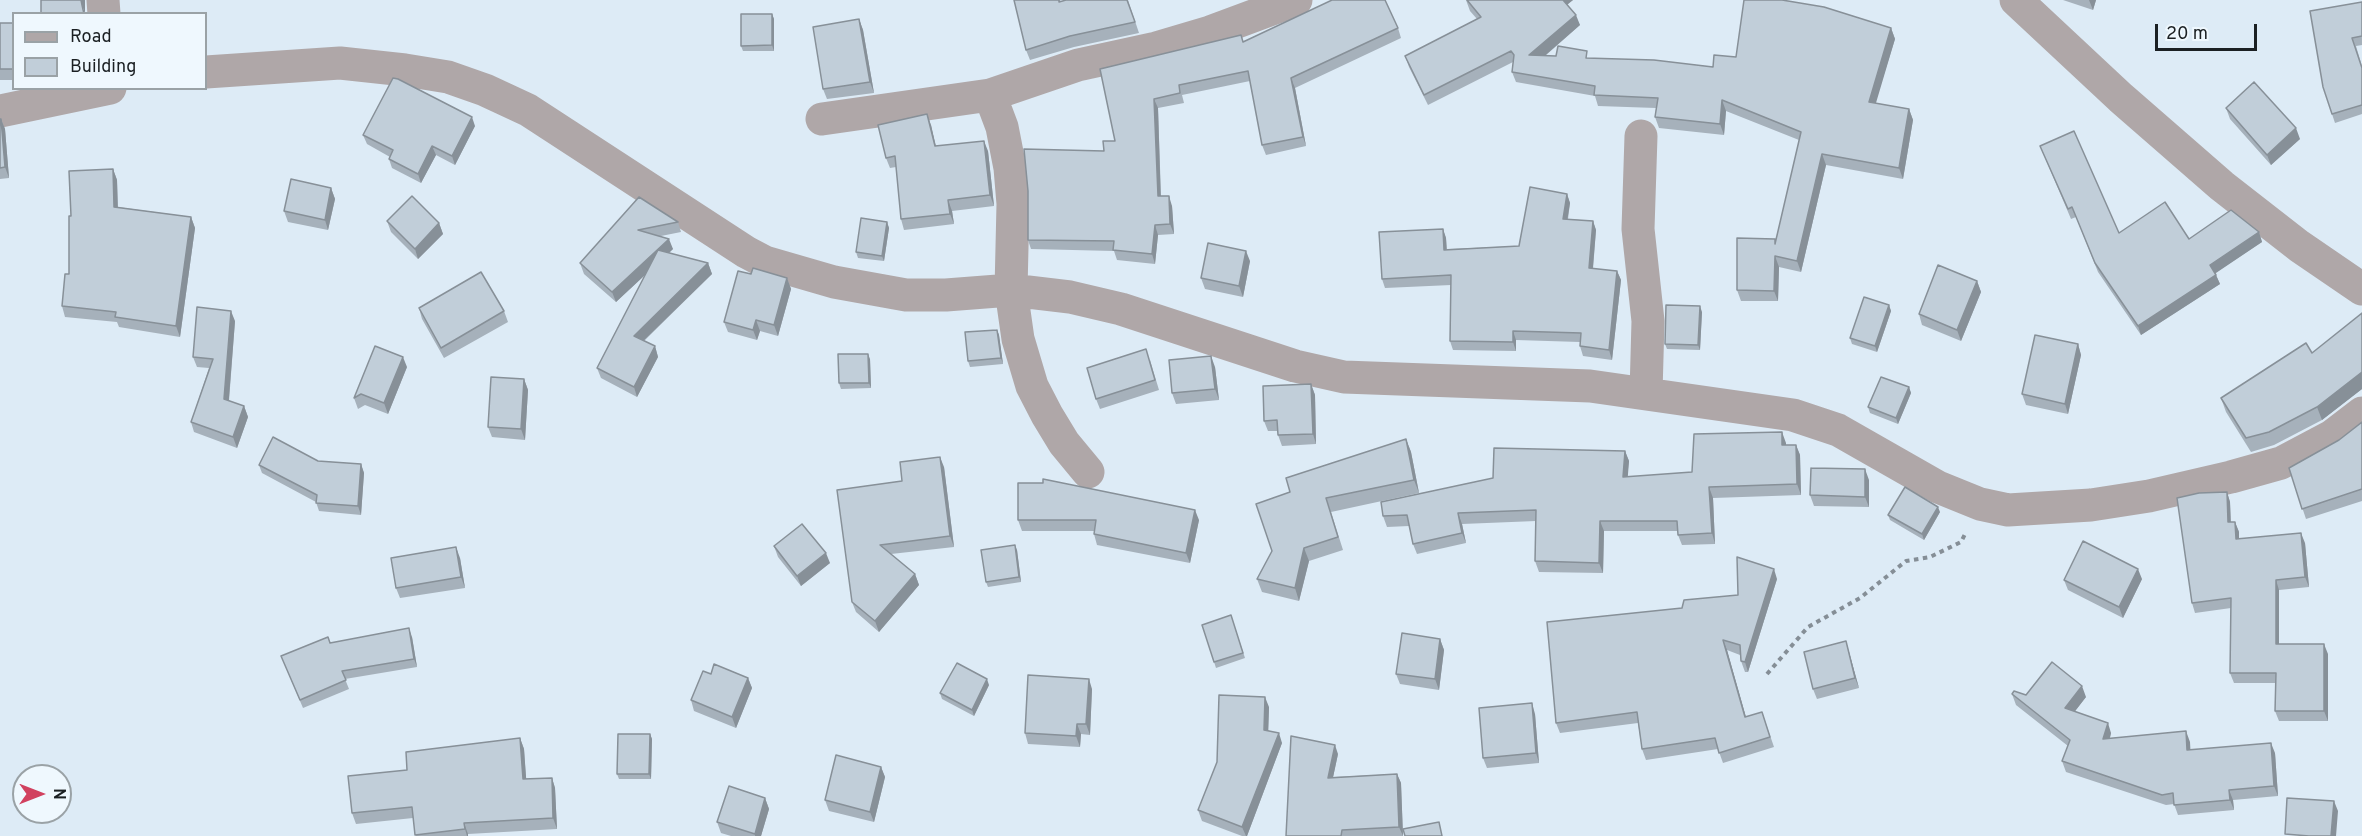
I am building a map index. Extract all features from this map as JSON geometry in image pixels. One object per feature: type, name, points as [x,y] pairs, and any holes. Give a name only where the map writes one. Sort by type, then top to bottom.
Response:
[{"type":"street","points":[[822,118],[990,95],[1078,65],[1156,48],[1210,32],[1296,0]]},
{"type":"street","points":[[2016,0],[2121,98],[2222,186],[2299,246],[2362,289]]},
{"type":"street","points":[[207,72],[340,63],[448,77],[485,90],[528,110],[765,262],[834,282],[906,295],[946,296],[1011,290],[1070,297],[1121,309],[1326,374],[1344,377],[1590,386],[1793,415],[1838,430],[1938,487],[1980,504],[2008,510],[2091,505],[2149,496],[2231,477],[2281,462],[2332,436],[2362,413]]},
{"type":"street","points":[[0,111],[102,90]]},
{"type":"street","points":[[990,95],[1007,147],[1012,189],[1011,290],[1018,339],[1032,386],[1064,443],[1088,472]]},
{"type":"street","points":[[1641,135],[1638,229],[1648,321],[1646,393]]},
{"type":"path","points":[[1767,675],[1808,627],[1860,598],[1906,561],[1930,557],[1962,542],[1980,504]]},
{"type":"building","points":[[41,0],[81,0],[84,12],[41,12]]},
{"type":"building","points":[[1014,0],[1059,0],[1059,2],[1127,0],[1135,22],[1070,36],[1026,50]]},
{"type":"building","points":[[1332,0],[1385,0],[1398,28],[1291,78],[1303,137],[1262,145],[1248,71],[1179,85],[1180,93],[1154,99],[1158,196],[1169,196],[1170,224],[1155,225],[1152,254],[1113,250],[1114,241],[1028,240],[1028,191],[1024,149],[1104,151],[1103,141],[1115,141],[1100,69],[1241,35],[1243,42]]},
{"type":"building","points":[[1467,0],[1563,0],[1576,15],[1529,55],[1556,56],[1558,46],[1587,51],[1586,58],[1654,60],[1713,67],[1714,55],[1736,57],[1744,0],[1782,0],[1824,7],[1891,28],[1869,102],[1909,109],[1899,168],[1822,154],[1797,261],[1775,256],[1774,291],[1737,290],[1737,238],[1775,239],[1775,244],[1801,132],[1722,100],[1720,124],[1655,117],[1658,98],[1594,95],[1595,86],[1512,72],[1514,55],[1511,51],[1424,95],[1405,56],[1481,17]]},
{"type":"building","points":[[2362,2],[2362,36],[2352,38],[2362,68],[2362,105],[2332,114],[2323,87],[2310,11]]},
{"type":"building","points":[[741,14],[772,14],[772,45],[741,46]]},
{"type":"building","points":[[859,19],[870,82],[823,89],[813,27]]},
{"type":"building","points":[[0,23],[12,23],[12,69],[0,69]]},
{"type":"building","points":[[393,78],[472,117],[452,156],[432,146],[418,174],[389,159],[393,150],[363,135]]},
{"type":"building","points":[[2254,82],[2296,128],[2267,155],[2226,108]]},
{"type":"building","points":[[927,114],[935,146],[984,141],[990,195],[948,200],[950,214],[901,219],[895,156],[886,158],[878,125]]},
{"type":"building","points":[[0,119],[5,167],[0,168]]},
{"type":"building","points":[[2074,131],[2119,233],[2165,202],[2189,239],[2231,210],[2259,232],[2210,265],[2216,275],[2138,326],[2095,263],[2072,207],[2068,209],[2040,146]]},
{"type":"building","points":[[113,169],[114,207],[191,217],[176,326],[115,317],[116,312],[62,306],[65,274],[69,274],[69,216],[71,216],[69,171]]},
{"type":"building","points":[[291,179],[331,188],[325,220],[284,211]]},
{"type":"building","points":[[1530,187],[1567,194],[1563,219],[1593,221],[1589,268],[1617,271],[1609,350],[1580,346],[1581,333],[1513,331],[1513,342],[1450,341],[1451,275],[1382,279],[1379,232],[1443,229],[1444,250],[1519,246]]},
{"type":"building","points":[[412,196],[439,223],[415,249],[387,221]]},
{"type":"building","points":[[639,197],[678,222],[638,230],[669,239],[612,292],[580,263]]},
{"type":"building","points":[[861,218],[887,222],[882,256],[856,252]]},
{"type":"building","points":[[1208,243],[1246,251],[1239,286],[1201,278]]},
{"type":"building","points":[[658,250],[708,263],[634,336],[655,346],[634,387],[597,368]]},
{"type":"building","points":[[1938,265],[1977,281],[1957,330],[1919,314]]},
{"type":"building","points":[[753,268],[787,278],[774,325],[756,320],[753,330],[724,322],[738,271],[751,274]]},
{"type":"building","points":[[481,272],[504,311],[441,348],[419,308]]},
{"type":"building","points":[[1864,297],[1889,305],[1875,346],[1850,338]]},
{"type":"building","points":[[1666,305],[1700,306],[1698,345],[1665,344]]},
{"type":"building","points":[[197,307],[231,311],[224,399],[244,406],[233,437],[191,422],[213,359],[193,357]]},
{"type":"building","points":[[2362,313],[2362,372],[2317,407],[2269,432],[2246,438],[2221,398],[2306,343],[2312,353]]},
{"type":"building","points":[[997,330],[1001,358],[968,361],[965,332]]},
{"type":"building","points":[[2035,335],[2078,344],[2065,404],[2022,394]]},
{"type":"building","points":[[375,346],[403,357],[384,403],[361,394],[354,398]]},
{"type":"building","points":[[1146,349],[1155,380],[1096,399],[1087,368]]},
{"type":"building","points":[[838,354],[868,354],[869,383],[839,383]]},
{"type":"building","points":[[1211,356],[1215,389],[1172,393],[1169,360]]},
{"type":"building","points":[[491,377],[524,379],[521,429],[488,427]]},
{"type":"building","points":[[1881,377],[1909,387],[1896,418],[1868,407]]},
{"type":"building","points":[[1311,384],[1313,434],[1278,435],[1277,420],[1264,421],[1263,386]]},
{"type":"building","points":[[2362,422],[2362,489],[2302,509],[2289,468],[2339,440]]},
{"type":"building","points":[[1782,432],[1782,445],[1796,445],[1797,484],[1709,487],[1712,533],[1678,535],[1677,521],[1600,521],[1599,563],[1535,561],[1536,510],[1458,513],[1462,533],[1413,544],[1407,515],[1383,516],[1381,502],[1493,478],[1494,448],[1625,451],[1623,477],[1692,472],[1694,434]]},
{"type":"building","points":[[273,437],[318,461],[361,464],[358,506],[316,503],[317,495],[259,465]]},
{"type":"building","points":[[1406,439],[1414,480],[1326,498],[1338,537],[1304,548],[1295,588],[1257,579],[1272,551],[1256,504],[1290,492],[1286,478]]},
{"type":"building","points":[[940,457],[950,536],[880,545],[915,574],[875,621],[852,602],[837,490],[902,481],[900,462]]},
{"type":"building","points":[[1811,468],[1865,469],[1865,497],[1810,495]]},
{"type":"building","points":[[1043,479],[1195,510],[1186,553],[1094,534],[1096,520],[1018,520],[1018,483],[1043,483]]},
{"type":"building","points":[[1905,487],[1938,507],[1922,534],[1888,515]]},
{"type":"building","points":[[2227,492],[2228,522],[2235,522],[2236,539],[2301,533],[2305,577],[2276,580],[2276,644],[2324,644],[2324,711],[2275,711],[2276,673],[2230,673],[2231,598],[2192,603],[2177,498],[2199,493]]},
{"type":"building","points":[[802,524],[826,553],[797,576],[774,546]]},
{"type":"building","points":[[2083,541],[2138,569],[2119,607],[2064,580]]},
{"type":"building","points":[[1015,545],[1019,577],[986,582],[981,550]]},
{"type":"building","points":[[456,547],[461,577],[396,588],[391,558]]},
{"type":"building","points":[[1737,557],[1774,569],[1745,662],[1741,661],[1740,645],[1723,640],[1745,717],[1762,712],[1770,737],[1719,753],[1715,738],[1642,749],[1637,712],[1556,723],[1547,622],[1682,608],[1684,600],[1738,595]]},
{"type":"building","points":[[1231,615],[1243,653],[1214,662],[1202,625]]},
{"type":"building","points":[[409,628],[414,659],[342,671],[346,680],[300,700],[281,656],[328,637],[330,643]]},
{"type":"building","points":[[1402,633],[1440,639],[1435,679],[1396,674]]},
{"type":"building","points":[[1846,641],[1855,678],[1813,689],[1804,652]]},
{"type":"building","points":[[2052,662],[2082,686],[2065,708],[2108,723],[2103,739],[2186,731],[2187,750],[2271,743],[2274,786],[2229,790],[2230,800],[2174,805],[2173,793],[2162,795],[2062,761],[2070,740],[2012,694],[2014,691],[2026,695]]},
{"type":"building","points":[[957,663],[987,679],[972,710],[940,693]]},
{"type":"building","points":[[714,664],[748,678],[732,717],[691,700],[703,671],[711,674]]},
{"type":"building","points":[[1028,675],[1089,679],[1086,724],[1077,724],[1076,736],[1025,733]]},
{"type":"building","points":[[1219,695],[1265,697],[1264,730],[1279,733],[1242,827],[1198,810],[1217,762]]},
{"type":"building","points":[[1532,703],[1536,753],[1483,758],[1479,708]]},
{"type":"building","points":[[618,734],[650,734],[649,774],[617,774]]},
{"type":"building","points":[[1291,736],[1335,745],[1328,778],[1397,774],[1399,827],[1342,830],[1341,836],[1286,836]]},
{"type":"building","points":[[520,738],[523,779],[552,778],[553,818],[464,823],[465,829],[415,835],[412,807],[352,813],[348,776],[407,770],[406,752]]},
{"type":"building","points":[[836,755],[881,767],[870,812],[825,800]]},
{"type":"building","points":[[729,786],[765,798],[755,834],[717,822]]},
{"type":"building","points":[[2287,798],[2334,801],[2331,836],[2285,834]]},
{"type":"building","points":[[1439,822],[1442,836],[1405,836],[1403,829]]}]
